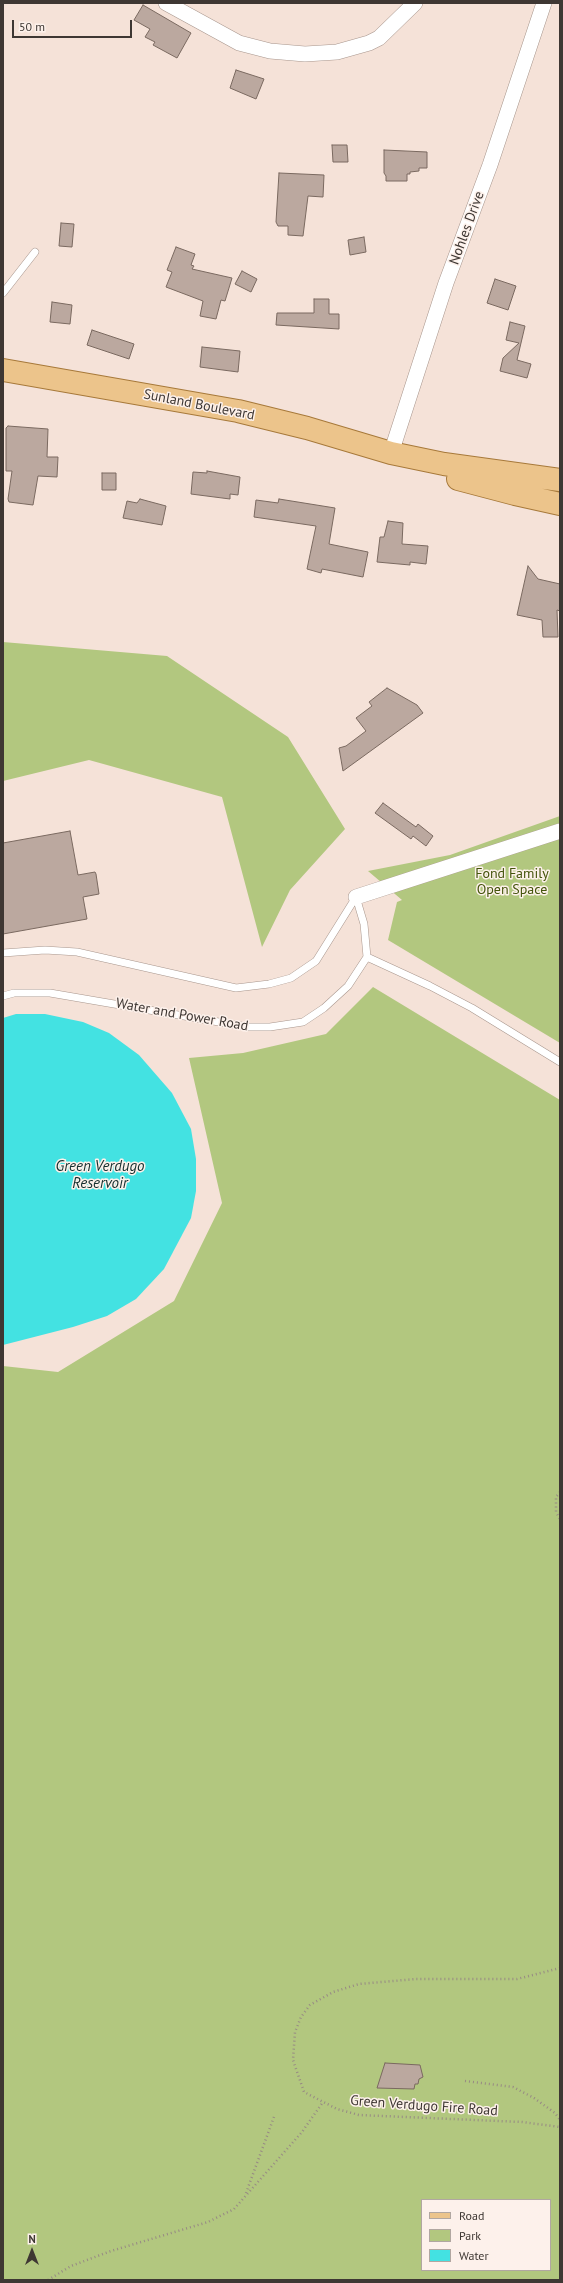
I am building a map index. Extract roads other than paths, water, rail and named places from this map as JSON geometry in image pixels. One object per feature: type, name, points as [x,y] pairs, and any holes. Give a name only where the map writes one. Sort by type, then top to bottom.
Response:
[{"type":"main road","name":"Sunland Boulevard","points":[[3,370],[238,411],[307,428],[391,453],[444,464],[515,476],[560,480]]},
{"type":"main road","name":"Sunland Boulevard","points":[[391,453],[439,474],[560,504]]},
{"type":"street","points":[[166,3],[239,43],[270,52],[305,54],[337,52],[369,43],[379,38],[415,3]]},
{"type":"street","name":"Nohles Drive","points":[[391,453],[446,283],[490,165],[544,3]]},
{"type":"street","points":[[356,897],[560,831]]},
{"type":"lane","points":[[3,293],[35,252]]},
{"type":"lane","points":[[3,953],[45,950],[77,952],[236,988],[268,984],[291,978],[316,961],[356,897]]},
{"type":"lane","points":[[356,897],[364,924],[367,957],[465,1004],[560,1062]]},
{"type":"lane","name":"Water and Power Road","points":[[3,996],[14,993],[50,993],[217,1023],[248,1027],[270,1027],[302,1022],[324,1008],[348,986],[367,957]]},
{"type":"water","name":"Green Verdugo Reservoir","points":[[16,1014],[45,1014],[83,1022],[109,1033],[139,1055],[172,1093],[191,1129],[196,1159],[196,1191],[191,1218],[164,1269],[136,1299],[107,1316],[73,1327],[3,1345],[3,1018]]},
{"type":"park label","name":"Fond Family Open Space","points":[[512,882]]}]
